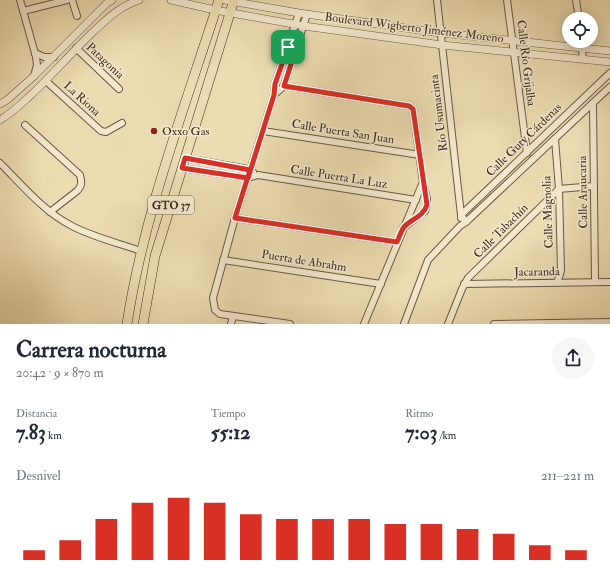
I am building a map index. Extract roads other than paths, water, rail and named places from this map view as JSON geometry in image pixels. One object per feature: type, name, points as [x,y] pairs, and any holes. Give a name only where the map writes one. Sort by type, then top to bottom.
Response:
[{"type":"main road","name":"GTO 37","points":[[127,324],[141,251],[153,204],[219,0]]},
{"type":"main road","name":"GTO 37","points":[[142,324],[155,256],[230,13],[231,0]]},
{"type":"street","points":[[20,0],[35,53],[37,65],[33,77]]},
{"type":"street","points":[[23,11],[67,0]]},
{"type":"street","points":[[72,0],[77,16]]},
{"type":"street","points":[[0,104],[7,100],[33,77],[107,3],[112,0]]},
{"type":"street","points":[[0,120],[10,114],[46,81],[76,48],[113,13],[126,5],[139,0]]},
{"type":"street","name":"Boulevard Wigberto Jiménez Moreno","points":[[171,0],[230,13],[304,26],[442,45],[610,62]]},
{"type":"street","name":"Boulevard Wigberto Jiménez Moreno","points":[[231,0],[299,13],[441,33],[512,40],[562,43]]},
{"type":"street","name":"Río Usumacinta","points":[[437,0],[461,215],[466,222]]},
{"type":"street","name":"Calle Río Grijalba","points":[[507,0],[527,153]]},
{"type":"street","points":[[576,0],[578,12]]},
{"type":"street","points":[[290,324],[220,314],[215,310],[213,298],[235,218],[274,95],[275,84],[299,13]]},
{"type":"street","points":[[274,95],[284,86],[307,14]]},
{"type":"street","points":[[288,47],[296,49]]},
{"type":"street","name":"Patagonia","points":[[76,48],[119,89]]},
{"type":"street","points":[[582,48],[583,59]]},
{"type":"street","name":"Boulevard Wigberto Jiménez Moreno","points":[[598,48],[610,51]]},
{"type":"street","points":[[35,53],[44,57],[54,56]]},
{"type":"street","name":"Calle Guty Cárdenas","points":[[461,215],[610,73]]},
{"type":"street","name":"La Riona","points":[[46,81],[100,131],[103,132],[122,123]]},
{"type":"street","points":[[284,86],[409,106],[413,109],[423,182],[427,199],[425,211],[403,228]]},
{"type":"street","name":"Calle Guty Cárdenas","points":[[404,324],[428,260],[460,226],[610,87]]},
{"type":"street","name":"Calle Araucaria","points":[[593,103],[595,282]]},
{"type":"street","points":[[25,125],[76,170],[82,181],[81,187],[77,191],[50,212]]},
{"type":"street","name":"Calle Puerta San Juan","points":[[263,131],[420,155]]},
{"type":"street","name":"Calle Magnolia","points":[[555,139],[559,188],[561,271],[558,283]]},
{"type":"street","name":"Calle Puerta La Luz","points":[[185,158],[250,170],[258,175],[416,200]]},
{"type":"street","points":[[0,163],[50,212],[72,226],[141,251]]},
{"type":"street","name":"Calle Puerta La Luz","points":[[182,168],[248,178],[258,175]]},
{"type":"street","points":[[364,324],[423,182]]},
{"type":"street","points":[[559,188],[594,186]]},
{"type":"street","name":"Calle Tabachín","points":[[448,324],[464,284],[559,188]]},
{"type":"street","points":[[460,226],[461,215]]},
{"type":"street","points":[[235,218],[397,242]]},
{"type":"street","name":"Puerta de Abrahm","points":[[223,260],[380,284]]},
{"type":"street","name":"Jacaranda","points":[[464,284],[610,282]]},
{"type":"street","points":[[231,324],[233,316]]},
{"type":"street","points":[[494,324],[610,322]]},
{"type":"place","name":"Oxxo Gas","points":[[154,131]]}]
